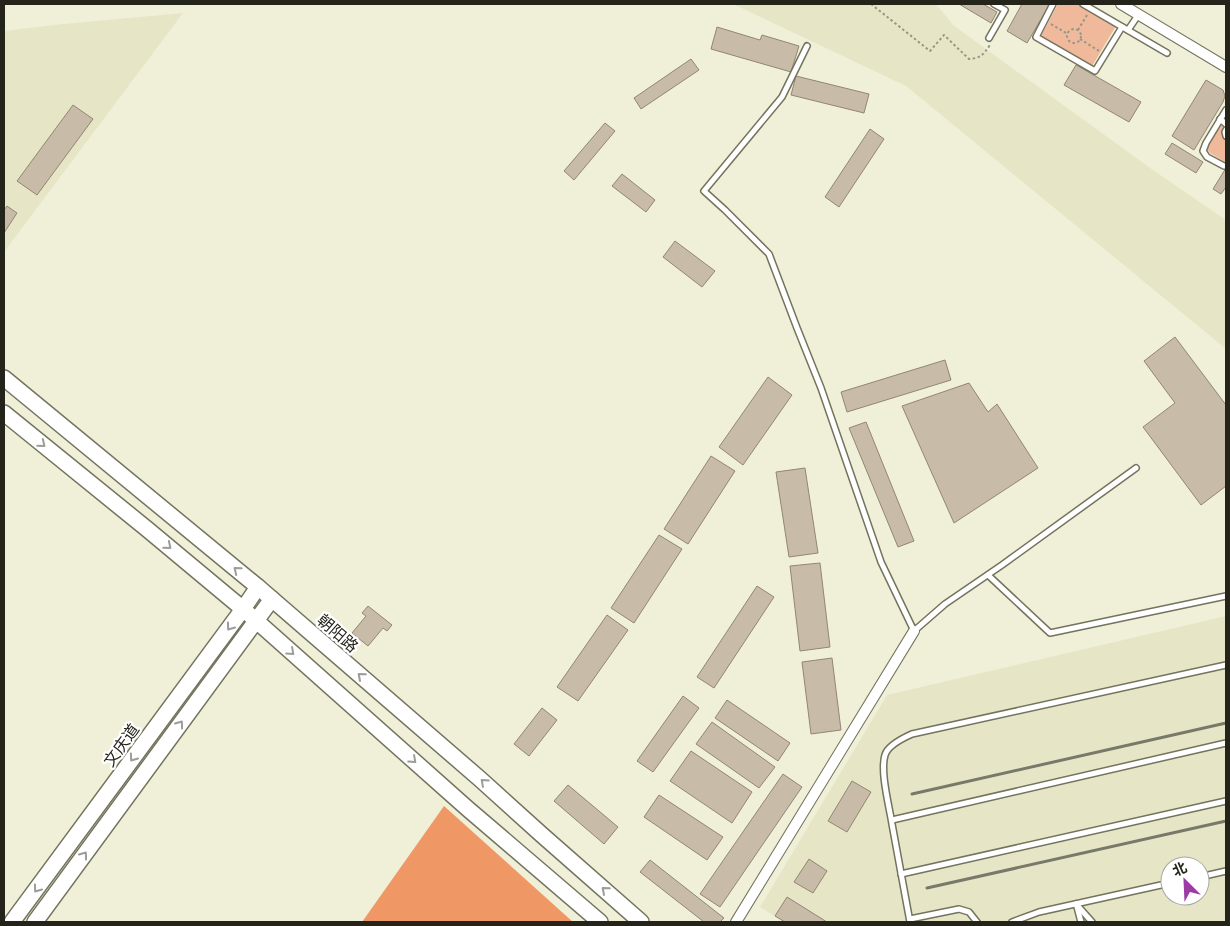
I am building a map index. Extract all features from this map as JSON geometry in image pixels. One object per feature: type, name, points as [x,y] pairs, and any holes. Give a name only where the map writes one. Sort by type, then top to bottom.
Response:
[{"type":"main road","name":"朝阳路","points":[[4,378],[258,587],[480,779],[641,922]]},
{"type":"main road","points":[[4,413],[148,529],[243,609],[468,809],[600,922]]},
{"type":"main road","name":"文庆道","points":[[12,922],[258,587]]},
{"type":"main road","points":[[35,922],[272,599]]},
{"type":"street","points":[[1121,4],[1226,67]]},
{"type":"street","points":[[736,922],[914,632]]},
{"type":"lane","points":[[989,38],[1004,10],[994,4]]},
{"type":"lane","points":[[1053,4],[1036,37],[1095,71],[1122,27]]},
{"type":"lane","points":[[1083,4],[1166,53]]},
{"type":"lane","points":[[1128,30],[1139,14]]},
{"type":"lane","points":[[807,46],[782,97],[704,190],[769,254],[821,388],[881,562],[914,632],[945,604],[1136,468]]},
{"type":"lane","points":[[1226,113],[1220,119],[1203,151],[1207,157],[1226,166]]},
{"type":"lane","points":[[1220,119],[1226,124]]},
{"type":"lane","points":[[1226,130],[1226,136]]},
{"type":"lane","points":[[988,575],[1050,633],[1226,596]]},
{"type":"lane","points":[[977,922],[969,912],[959,910],[910,920],[883,768],[886,753],[902,738],[912,734],[1226,665]]},
{"type":"lane","points":[[892,820],[1226,743]]},
{"type":"lane","points":[[901,874],[1226,801]]},
{"type":"lane","points":[[1210,875],[1226,871]]},
{"type":"lane","points":[[1012,922],[1039,912],[1160,885]]},
{"type":"lane","points":[[1076,904],[1081,922]]},
{"type":"lane","points":[[1076,904],[1092,922]]},
{"type":"path","points":[[870,4],[930,51],[944,35],[969,59],[977,58],[990,45],[989,38]]},
{"type":"path","points":[[1078,30],[1091,9]]},
{"type":"path","points":[[1045,20],[1067,33]]},
{"type":"path","points":[[1067,33],[1072,29],[1078,30]]},
{"type":"path","points":[[1067,33],[1067,38],[1072,43],[1076,43],[1081,35],[1078,30]]},
{"type":"path","points":[[1080,39],[1105,54]]},
{"type":"shaded area","points":[[733,4],[936,4],[953,25],[1153,170],[1226,220],[1226,349],[906,86]]},
{"type":"shaded area","points":[[1058,4],[1080,4],[1116,26],[1091,68],[1041,36]]},
{"type":"shaded area","points":[[183,13],[4,252],[4,31]]},
{"type":"shaded area","points":[[1226,114],[1225,162],[1210,153],[1206,148]]},
{"type":"shaded area","points":[[1226,616],[1226,922],[784,922],[760,907],[887,695]]},
{"type":"shaded area","points":[[444,806],[573,922],[362,922]]},
{"type":"building","points":[[959,4],[983,4],[997,12],[991,23]]},
{"type":"building","points":[[1022,4],[1050,4],[1027,43],[1007,31]]},
{"type":"building","points":[[717,27],[760,40],[762,35],[799,46],[791,72],[711,49]]},
{"type":"building","points":[[691,59],[699,70],[641,109],[634,98]]},
{"type":"building","points":[[1076,65],[1141,102],[1129,122],[1064,85]]},
{"type":"building","points":[[796,76],[869,94],[864,113],[791,95]]},
{"type":"building","points":[[1206,80],[1223,90],[1225,96],[1194,150],[1172,136]]},
{"type":"building","points":[[73,105],[93,119],[37,195],[17,181]]},
{"type":"building","points":[[605,123],[615,131],[574,180],[564,171]]},
{"type":"building","points":[[870,129],[884,139],[839,207],[825,197]]},
{"type":"building","points":[[1172,143],[1203,162],[1196,173],[1165,154]]},
{"type":"building","points":[[1226,168],[1226,187],[1221,194],[1213,189]]},
{"type":"building","points":[[622,174],[655,200],[646,212],[612,186]]},
{"type":"building","points":[[7,206],[17,213],[4,233],[4,210]]},
{"type":"building","points":[[675,241],[715,271],[702,287],[663,257]]},
{"type":"building","points":[[1175,337],[1226,405],[1226,486],[1201,505],[1143,427],[1175,403],[1144,361]]},
{"type":"building","points":[[945,360],[951,380],[847,412],[841,392]]},
{"type":"building","points":[[768,377],[792,395],[743,465],[719,447]]},
{"type":"building","points":[[969,383],[988,412],[997,404],[1038,468],[954,523],[902,406]]},
{"type":"building","points":[[866,422],[914,541],[898,547],[849,428]]},
{"type":"building","points":[[711,456],[735,471],[688,544],[664,529]]},
{"type":"building","points":[[805,468],[818,553],[789,557],[776,472]]},
{"type":"building","points":[[659,535],[682,549],[634,623],[611,608]]},
{"type":"building","points":[[820,563],[830,647],[800,651],[790,566]]},
{"type":"building","points":[[757,586],[774,597],[714,688],[697,677]]},
{"type":"building","points":[[368,606],[392,625],[387,631],[383,628],[368,646],[352,633],[366,616],[362,613]]},
{"type":"building","points":[[607,615],[628,630],[578,701],[557,687]]},
{"type":"building","points":[[832,658],[841,730],[811,734],[802,662]]},
{"type":"building","points":[[683,696],[699,708],[653,772],[637,761]]},
{"type":"building","points":[[727,700],[790,743],[778,761],[715,718]]},
{"type":"building","points":[[542,708],[557,720],[529,756],[514,744]]},
{"type":"building","points":[[712,722],[775,767],[759,788],[696,744]]},
{"type":"building","points":[[691,751],[752,792],[732,823],[670,781]]},
{"type":"building","points":[[783,774],[802,787],[720,907],[700,894]]},
{"type":"building","points":[[852,781],[871,792],[847,832],[828,821]]},
{"type":"building","points":[[568,785],[618,827],[604,844],[554,801]]},
{"type":"building","points":[[659,795],[723,837],[707,860],[644,817]]},
{"type":"building","points":[[809,859],[827,871],[813,893],[794,882]]},
{"type":"building","points":[[650,860],[724,918],[720,922],[704,922],[640,872]]},
{"type":"building","points":[[787,897],[827,922],[785,922],[775,916]]},
{"type":"railway","points":[[912,794],[1226,723]]},
{"type":"railway","points":[[927,888],[1226,821]]}]
